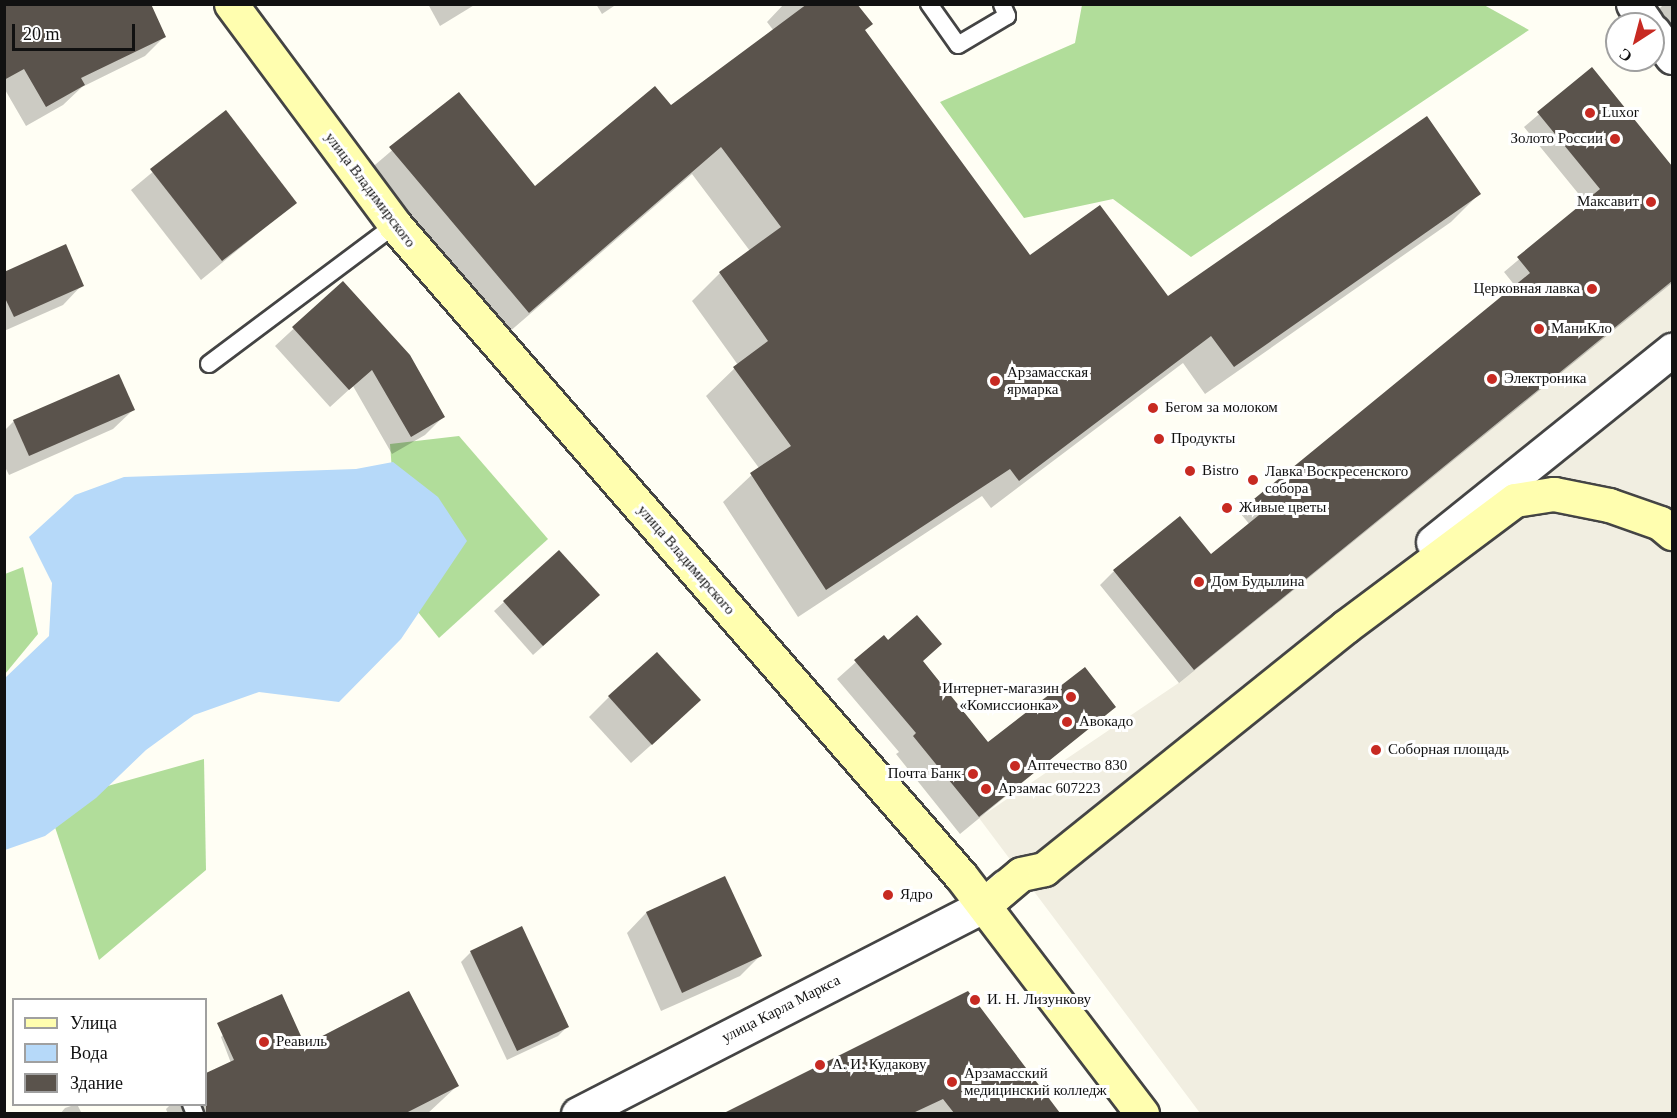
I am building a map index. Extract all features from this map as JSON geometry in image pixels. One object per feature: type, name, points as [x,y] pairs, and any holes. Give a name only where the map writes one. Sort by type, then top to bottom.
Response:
[{"type":"street","name":"улица Владимирского","points":[[231,4],[395,225],[984,905],[1142,1113]]},
{"type":"street","points":[[984,905],[1672,350]]},
{"type":"street","points":[[1021,874],[1044,869],[1345,627],[1515,500],[1554,494],[1609,505],[1660,523],[1672,533]]},
{"type":"street","name":"улица Карла Маркса","points":[[578,1113],[984,905]]},
{"type":"lane","points":[[929,4],[958,45],[1007,16],[1002,4]]},
{"type":"lane","points":[[209,364],[395,225]]},
{"type":"green space","points":[[1082,5],[1484,5],[1529,30],[1191,257],[1113,199],[1024,218],[940,102],[1075,43]]},
{"type":"green space","points":[[459,436],[548,539],[439,638],[401,591],[390,444]]},
{"type":"green space","points":[[23,567],[38,634],[5,674],[5,574]]},
{"type":"green space","points":[[204,759],[206,870],[99,960],[47,803]]},
{"type":"shaded area","name":"Соборная площадь","points":[[1672,281],[1672,1113],[1200,1113],[979,818],[1180,682]]},
{"type":"water","points":[[393,462],[438,497],[467,541],[401,639],[339,702],[259,692],[194,715],[146,750],[96,798],[45,836],[5,850],[5,678],[49,636],[52,583],[29,537],[75,495],[124,477],[356,469]]},
{"type":"building","points":[[4,4],[151,4],[166,37],[81,78],[85,85],[46,107],[24,69],[4,80]]},
{"type":"building","points":[[807,4],[857,4],[873,24],[865,30],[1030,255],[1100,205],[1168,296],[1427,116],[1481,194],[1234,367],[1211,336],[1019,481],[1010,469],[826,590],[750,473],[791,446],[733,367],[768,341],[719,272],[781,227],[721,147],[529,313],[389,147],[459,92],[535,186],[655,86],[671,105]]},
{"type":"building","points":[[1592,67],[1672,166],[1672,281],[1194,670],[1113,570],[1180,516],[1211,554],[1264,511],[1254,499],[1530,273],[1517,257],[1600,189],[1537,112]]},
{"type":"building","points":[[226,110],[297,203],[222,261],[150,169]]},
{"type":"building","points":[[66,244],[84,286],[14,317],[4,296],[4,272]]},
{"type":"building","points":[[343,281],[410,355],[445,417],[411,437],[372,370],[349,390],[292,327]]},
{"type":"building","points":[[119,374],[135,410],[29,456],[13,420]]},
{"type":"building","points":[[559,550],[600,595],[543,646],[503,601]]},
{"type":"building","points":[[917,615],[942,644],[923,661],[988,742],[1085,667],[1116,707],[979,817],[913,736],[916,733],[854,660],[884,635],[888,640]]},
{"type":"building","points":[[657,652],[701,700],[652,745],[608,696]]},
{"type":"building","points":[[725,876],[762,956],[682,993],[646,912]]},
{"type":"building","points":[[522,926],[569,1027],[517,1051],[470,951]]},
{"type":"building","points":[[409,991],[459,1086],[406,1113],[206,1113],[207,1073],[234,1060],[217,1023],[282,994],[305,1045]]},
{"type":"building","name":"Арзамасский медицинский колледж","points":[[968,991],[1060,1113],[954,1113],[943,1099],[913,1113],[724,1113]]},
{"type":"place","name":"Luxor","points":[[1590,113]]},
{"type":"place","name":"Золото России","points":[[1615,139]]},
{"type":"place","name":"Максавит","points":[[1651,202]]},
{"type":"place","name":"Церковная лавка","points":[[1592,289]]},
{"type":"place","name":"МаниКло","points":[[1539,329]]},
{"type":"place","name":"Электроника","points":[[1492,379]]},
{"type":"place","name":"Арзамасская ярмарка","points":[[995,381]]},
{"type":"place","name":"Бегом за молоком","points":[[1153,408]]},
{"type":"place","name":"Продукты","points":[[1159,439]]},
{"type":"place","name":"Bistro","points":[[1190,471]]},
{"type":"place","name":"Лавка Воскресенского собора","points":[[1253,480]]},
{"type":"place","name":"Живые цветы","points":[[1227,508]]},
{"type":"place","name":"Дом Будылина","points":[[1199,582]]},
{"type":"place","name":"Интернет-магазин «Комиссионка»","points":[[1071,697]]},
{"type":"place","name":"Авокадо","points":[[1067,722]]},
{"type":"place","name":"Соборная площадь","points":[[1376,750]]},
{"type":"place","name":"Аптечество 830","points":[[1015,766]]},
{"type":"place","name":"Почта Банк","points":[[973,774]]},
{"type":"place","name":"Арзамас 607223","points":[[986,789]]},
{"type":"place","name":"Ядро","points":[[888,895]]},
{"type":"place","name":"И. Н. Лизункову","points":[[975,1000]]},
{"type":"place","name":"Реавиль","points":[[264,1042]]},
{"type":"place","name":"А. И. Кудакову","points":[[820,1065]]},
{"type":"place","name":"Арзамасский медицинский колледж","points":[[952,1082]]}]
